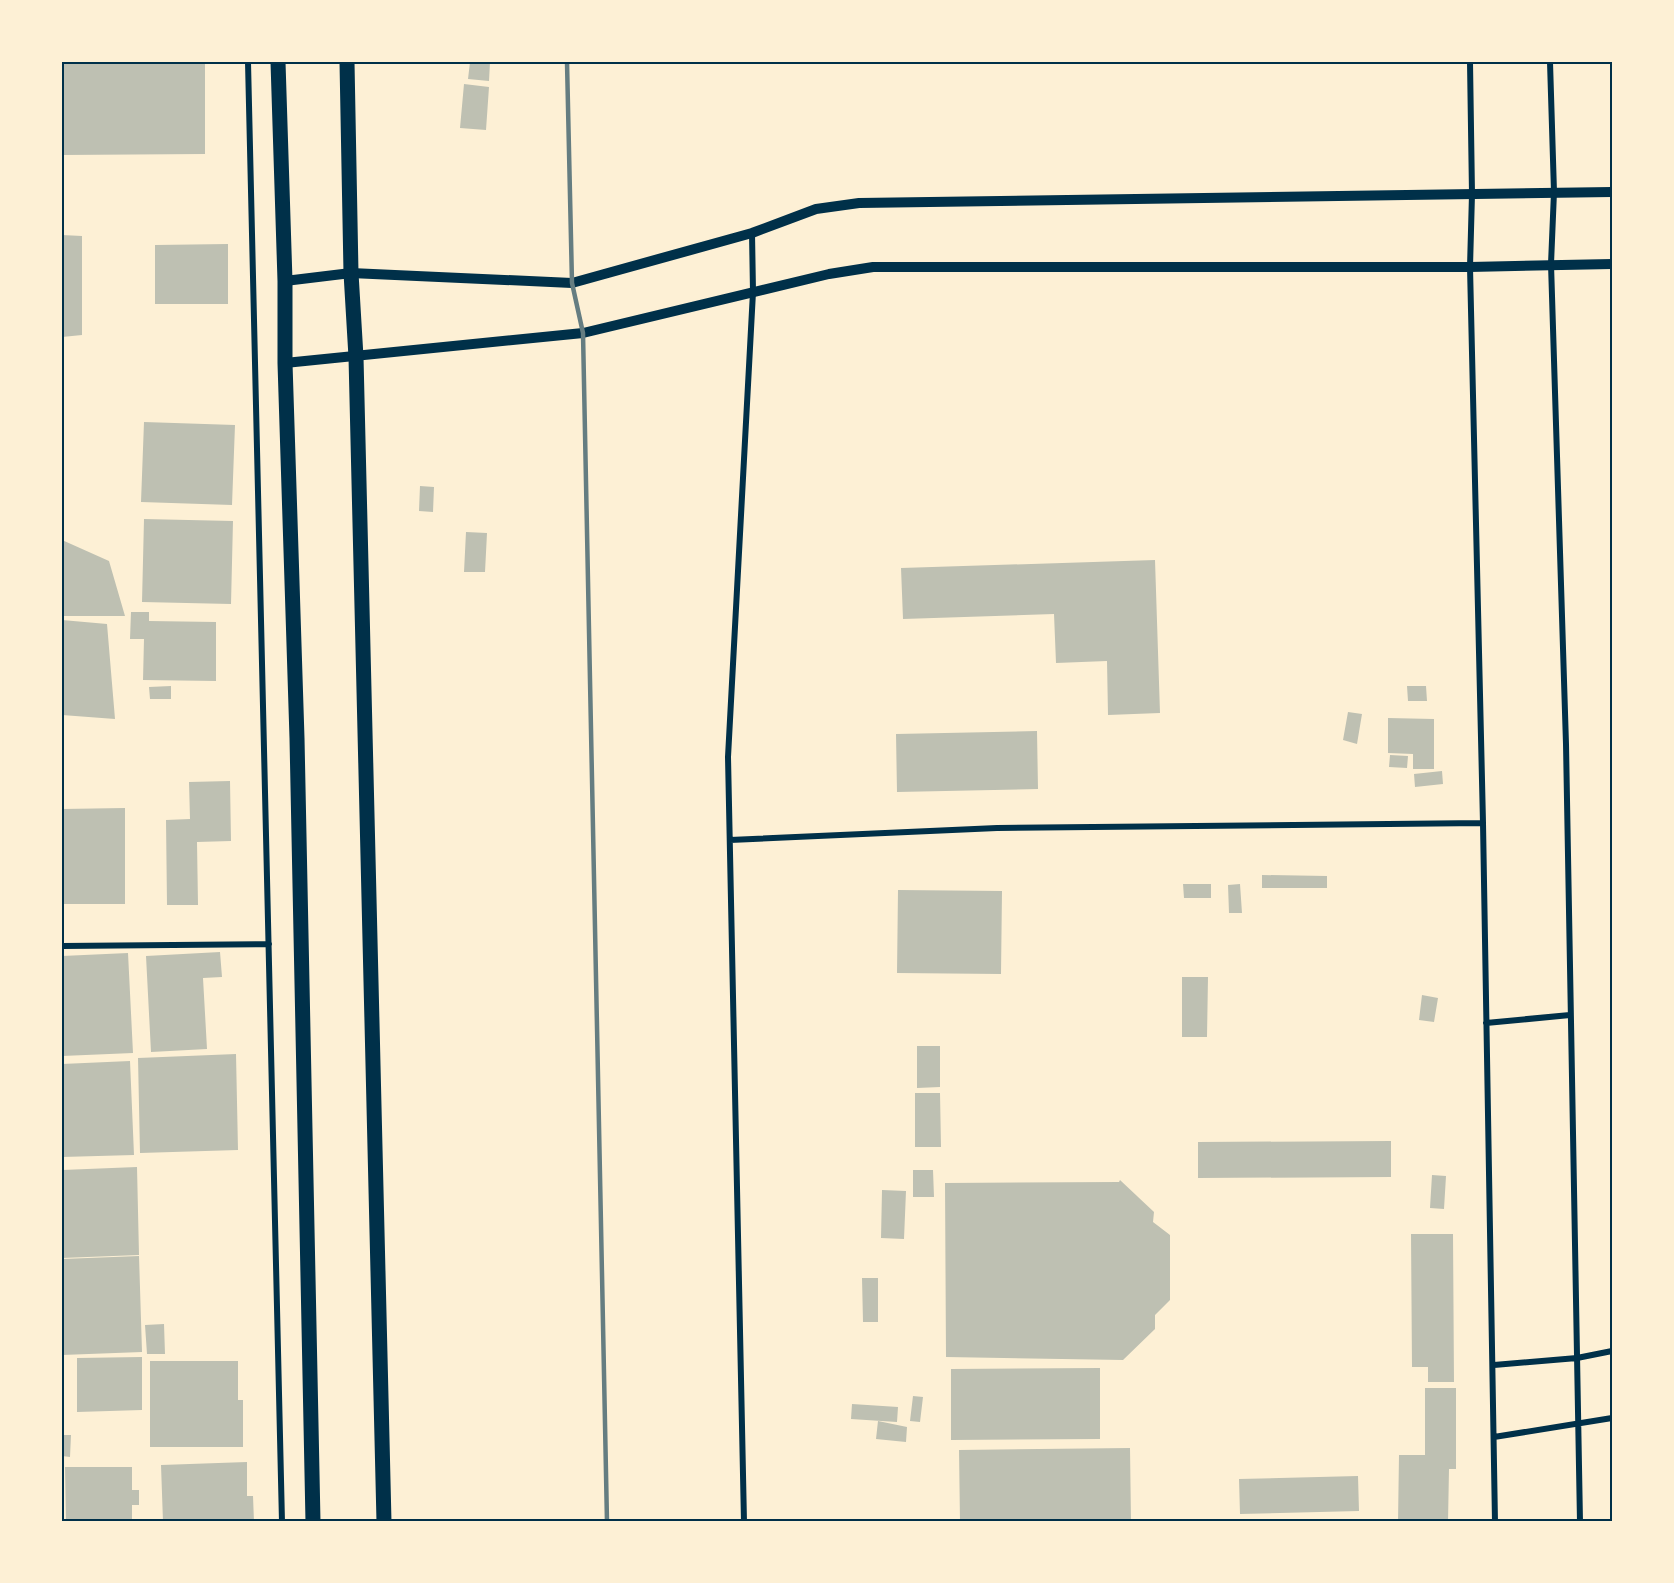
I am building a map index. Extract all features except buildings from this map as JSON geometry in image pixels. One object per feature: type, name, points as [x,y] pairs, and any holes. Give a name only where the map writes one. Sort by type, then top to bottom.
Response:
[{"type":"main road","points":[[278,62],[297,738],[313,1521]]},
{"type":"main road","points":[[347,62],[384,1521]]},
{"type":"street","points":[[248,62],[282,1521]]},
{"type":"street","points":[[1470,62],[1472,194],[1470,267],[1494,1365],[1495,1521]]},
{"type":"street","points":[[1550,62],[1554,192],[1551,264],[1566,756],[1580,1521]]},
{"type":"street","points":[[285,281],[351,273],[572,283],[752,232],[816,209],[859,203],[1612,192]]},
{"type":"street","points":[[744,1521],[728,757],[753,292],[752,232]]},
{"type":"street","points":[[285,363],[583,333],[829,274],[873,267],[1470,267],[1612,264]]},
{"type":"street","points":[[730,840],[997,828],[1483,823]]},
{"type":"street","points":[[62,946],[269,944]]},
{"type":"street","points":[[1486,1023],[1570,1015]]},
{"type":"street","points":[[1494,1365],[1577,1358],[1612,1351]]},
{"type":"street","points":[[1494,1437],[1612,1418]]},
{"type":"railway","points":[[567,62],[572,283],[583,333],[607,1522]]}]
